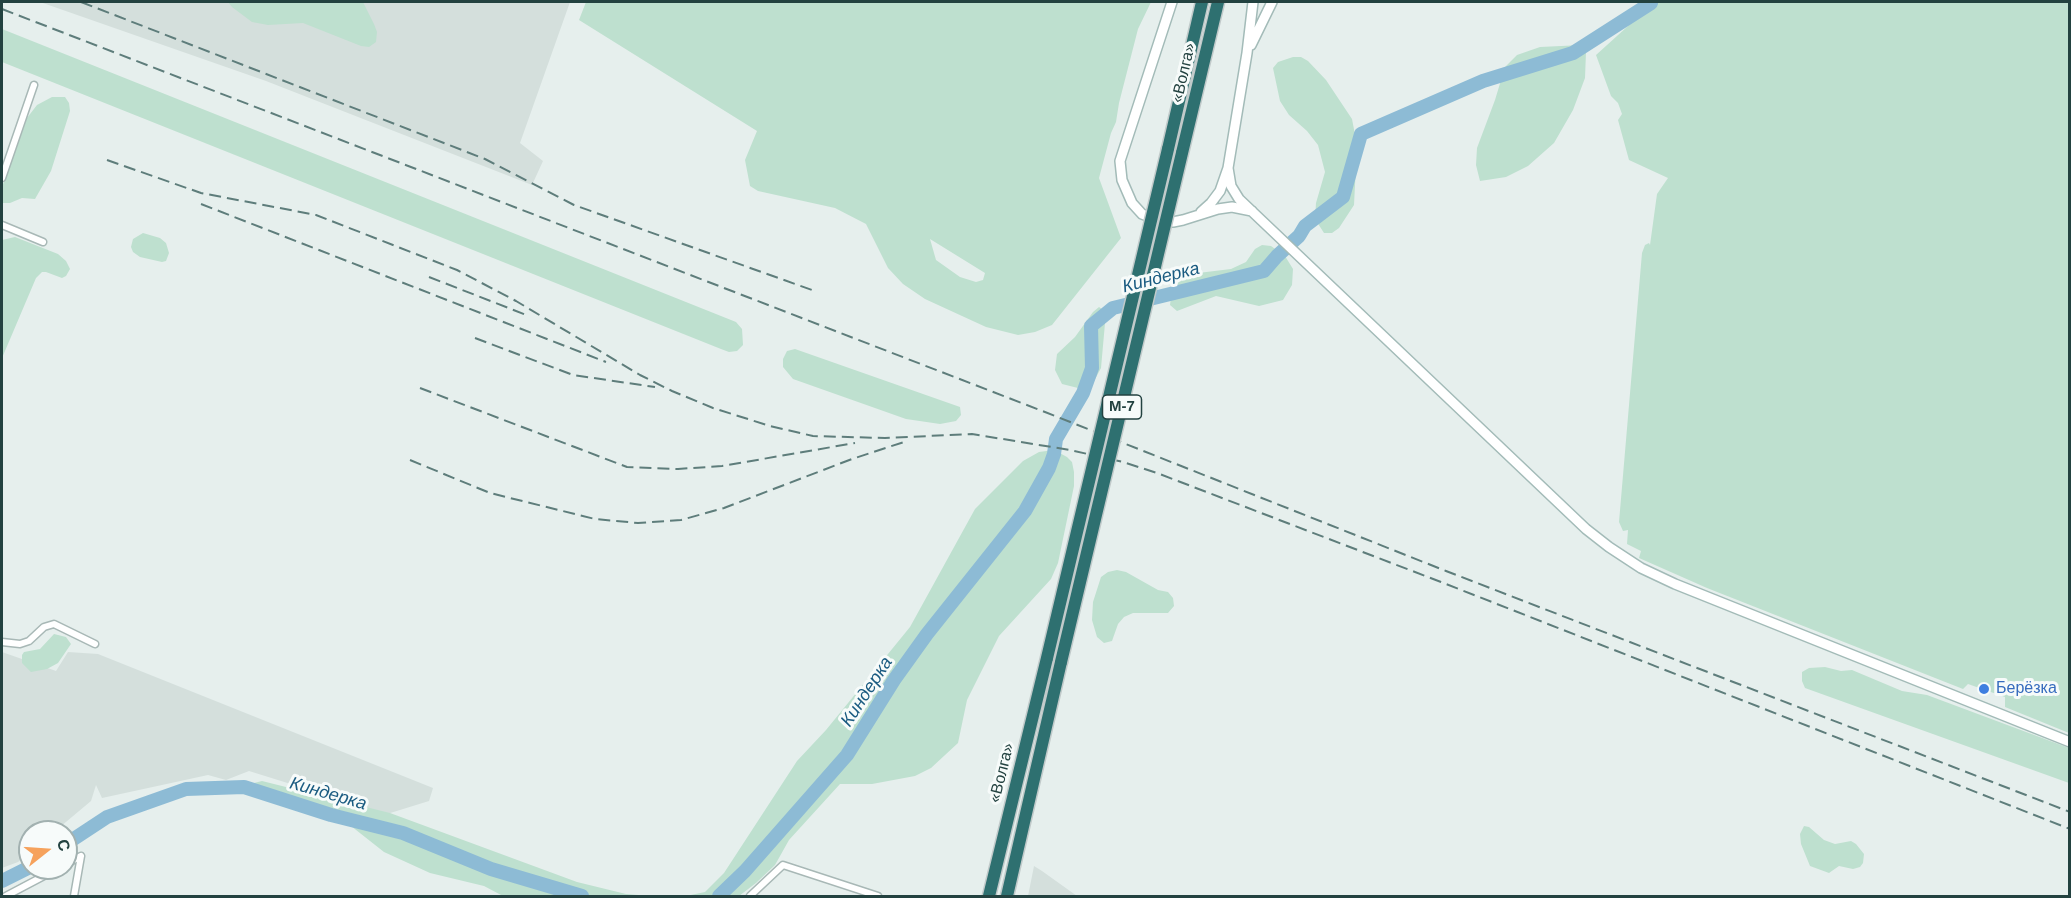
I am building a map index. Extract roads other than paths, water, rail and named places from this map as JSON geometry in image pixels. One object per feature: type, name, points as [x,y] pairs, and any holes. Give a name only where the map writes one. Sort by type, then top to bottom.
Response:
[{"type":"highway","name":"«Волга»","points":[[989,897],[1202,2]]},
{"type":"highway","name":"«Волга»","points":[[1007,897],[1218,2]]},
{"type":"street","points":[[1172,2],[1120,161],[1122,180],[1132,203],[1142,214],[1158,220],[1173,222],[1232,207],[1252,211]]},
{"type":"street","points":[[1197,216],[1220,191],[1228,168],[1253,2]]},
{"type":"street","points":[[1247,53],[1272,2]]},
{"type":"street","points":[[2,178],[34,85]]},
{"type":"street","points":[[1228,168],[1235,194],[1252,211],[1586,529],[1609,547],[1675,584],[2070,742]]},
{"type":"street","points":[[2,225],[43,242]]},
{"type":"street","points":[[2,642],[20,644],[29,641],[44,627],[54,624],[95,644]]},
{"type":"street","points":[[78,858],[81,856],[78,874]]},
{"type":"street","points":[[750,897],[783,865],[878,897]]},
{"type":"street","points":[[6,897],[37,880]]},
{"type":"street","points":[[74,897],[77,880]]},
{"type":"waterway","name":"Киндерка","points":[[719,896],[745,871],[847,755],[894,680],[927,634],[1025,511],[1049,468],[1056,439],[1083,393],[1092,368],[1091,326],[1113,308],[1264,271],[1299,236],[1305,226],[1343,197],[1361,134],[1483,81],[1573,53],[1651,3]]},
{"type":"waterway","name":"Киндерка","points":[[78,836],[107,817],[186,789],[244,787],[331,815],[403,833],[491,869],[582,896]]},
{"type":"waterway","name":"Киндерка","points":[[2,881],[18,873]]},
{"type":"railway","points":[[81,2],[485,159],[574,205],[812,290]]},
{"type":"railway","points":[[2,9],[1045,412],[1446,571],[2070,812]]},
{"type":"railway","points":[[107,160],[201,193],[316,215],[457,270],[516,301],[640,375],[672,391],[713,408],[770,426],[813,436],[885,438],[972,434],[1070,450],[1123,462],[1157,473],[2070,829]]},
{"type":"railway","points":[[201,204],[606,362]]},
{"type":"railway","points":[[429,277],[529,316]]},
{"type":"railway","points":[[475,338],[573,375],[655,387]]},
{"type":"railway","points":[[420,388],[627,467],[678,469],[722,466],[855,443]]},
{"type":"railway","points":[[410,460],[490,493],[595,519],[638,523],[681,520],[724,508],[852,459],[904,442]]},
{"type":"place","name":"Берёзка","points":[[1984,689]]}]
